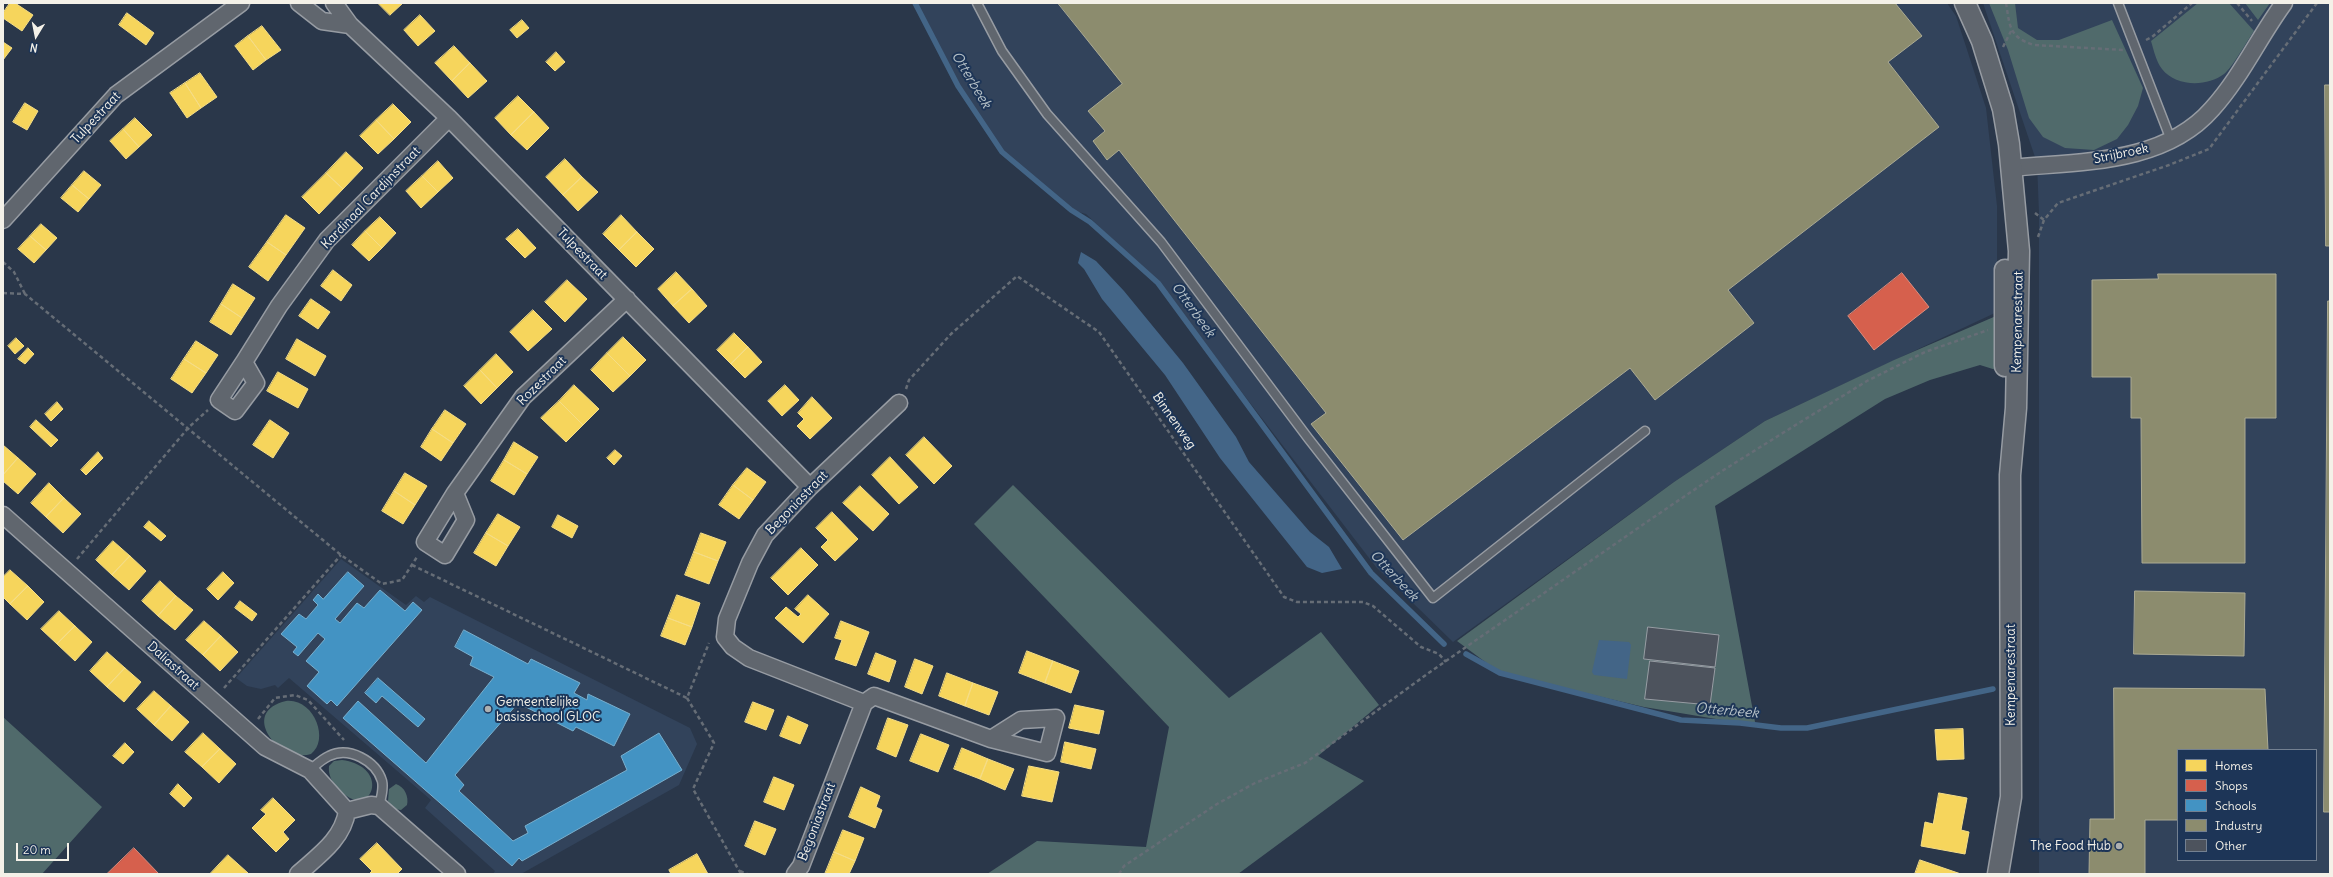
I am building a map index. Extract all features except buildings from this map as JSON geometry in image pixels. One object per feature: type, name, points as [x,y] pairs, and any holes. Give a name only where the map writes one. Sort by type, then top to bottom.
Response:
[{"type":"street","name":"Tulpestraat","points":[[3,220],[116,94],[241,3]]},
{"type":"street","points":[[299,3],[322,21],[350,25]]},
{"type":"street","name":"Tulpestraat","points":[[334,3],[350,25],[449,118],[810,487]]},
{"type":"street","name":"Kempenarestraat","points":[[1965,3],[1982,41],[2003,109],[2011,168],[2019,251],[2019,328],[2014,449],[2010,475]]},
{"type":"street","name":"Strijbroek","points":[[2011,168],[2117,157],[2139,152],[2171,140],[2198,122],[2221,98],[2284,3]]},
{"type":"street","name":"Kardinaal Cardijnstraat","points":[[219,400],[235,411],[256,383],[244,362],[279,306],[327,240],[449,118]]},
{"type":"street","name":"Kempenarestraat","points":[[1998,874],[2011,796],[2010,475],[2006,450],[2004,327],[2006,210],[2011,168]]},
{"type":"street","name":"Rozestraat","points":[[425,542],[455,493],[523,398],[627,299]]},
{"type":"street","name":"Begoniastraat","points":[[725,637],[727,619],[750,562],[765,535],[810,487],[899,403]]},
{"type":"street","points":[[425,542],[445,555],[466,520],[455,493]]},
{"type":"street","name":"Daliastraat","points":[[3,514],[265,747],[310,770],[347,811]]},
{"type":"street","points":[[725,637],[733,647],[749,658],[864,703],[874,696],[991,739]]},
{"type":"street","name":"Begoniastraat","points":[[795,874],[801,866],[864,703]]},
{"type":"street","points":[[298,874],[333,841],[345,821],[347,811],[371,805],[379,806],[457,874]]},
{"type":"lane","points":[[977,3],[1002,51],[1046,114],[1161,242],[1308,438],[1433,598],[1645,431]]},
{"type":"lane","points":[[2118,3],[2171,140]]},
{"type":"lane","points":[[310,770],[330,755],[347,753],[355,755],[367,762],[379,774],[383,783],[379,806]]},
{"type":"path","points":[[2006,3],[2011,31],[2018,38],[2034,45],[2116,51],[2152,37],[2192,3]]},
{"type":"path","points":[[2037,240],[2044,220],[2058,202],[2176,163],[2209,149],[2317,3]]},
{"type":"path","points":[[3,262],[14,272],[25,294],[189,427],[341,555],[382,584],[402,580],[425,542]]},
{"type":"path","name":"Binnenweg","points":[[899,403],[909,380],[952,334],[1017,276],[1099,332],[1284,597],[1297,602],[1362,602],[1373,606],[1421,647],[1439,654],[1446,662]]},
{"type":"path","points":[[3,293],[25,294]]},
{"type":"path","points":[[1119,874],[1124,866],[1217,804],[1255,783],[1304,763],[1722,470],[1867,381],[1925,352],[1994,327],[2004,327]]},
{"type":"path","points":[[68,571],[189,427],[219,400]]},
{"type":"path","points":[[212,701],[341,555]]},
{"type":"path","points":[[412,565],[687,698],[714,743],[694,789],[741,874]]},
{"type":"path","points":[[687,698],[710,641],[725,637]]},
{"type":"path","points":[[248,732],[275,698],[295,695],[308,700],[336,730],[355,755]]},
{"type":"path","points":[[739,871],[747,874]]},
{"type":"shaded area","points":[[915,3],[1947,3],[1956,16],[1986,108],[1997,206],[1997,312],[1765,421],[1674,482],[1453,642],[1376,567],[1158,283],[1086,214],[1071,210],[1002,152],[958,86]]},
{"type":"shaded area","points":[[1983,3],[2330,3],[2330,874],[2039,874],[2039,213],[2037,163]]},
{"type":"shaded area","points":[[1081,252],[1096,261],[1124,291],[1183,363],[1236,437],[1249,462],[1310,532],[1329,547],[1342,569],[1322,573],[1307,567],[1220,458],[1165,375],[1102,299],[1084,269],[1078,263]]},
{"type":"shaded area","name":"Gemeentelijke basisschool GLOC","points":[[341,559],[406,605],[416,596],[424,602],[430,597],[690,728],[697,744],[679,785],[521,874],[493,874],[495,871],[425,808],[431,800],[289,678],[278,688],[275,685],[261,689],[247,686],[236,678]]},
{"type":"shaded area","points":[[1599,640],[1629,642],[1631,645],[1627,679],[1594,675],[1592,672]]},
{"type":"green space","points":[[1989,3],[2015,3],[2018,28],[2037,40],[2059,40],[2112,20],[2143,88],[2138,106],[2128,125],[2117,139],[2094,150],[2065,148],[2043,137],[2029,118],[2008,50]]},
{"type":"green space","points":[[2198,3],[2229,3],[2254,31],[2224,74],[2201,83],[2183,82],[2168,75],[2162,69],[2151,41]]},
{"type":"green space","points":[[2245,3],[2270,3],[2258,20]]},
{"type":"green space","points":[[1996,316],[1996,370],[1980,365],[1930,380],[1885,399],[1715,506],[1755,722],[1740,723],[1644,707],[1500,673],[1457,641],[1674,482],[1765,421],[1894,360]]},
{"type":"green space","points":[[1013,485],[1229,698],[1321,632],[1379,705],[1318,756],[1364,781],[1238,874],[987,874],[1037,841],[1146,847],[1169,727],[974,524]]},
{"type":"green space","points":[[286,701],[296,702],[304,706],[316,721],[319,730],[319,739],[317,748],[311,754],[299,755],[287,751],[277,745],[269,735],[265,725],[265,715],[272,707]]},
{"type":"green space","points":[[3,717],[102,807],[42,874],[3,874]]},
{"type":"green space","points":[[342,760],[358,765],[368,773],[372,782],[372,790],[367,797],[359,800],[349,798],[334,783],[330,775],[329,766],[334,761]]},
{"type":"green space","points":[[396,784],[402,787],[406,793],[407,805],[401,810],[394,809],[388,801],[389,789]]},
{"type":"waterway","name":"Otterbeek","points":[[915,3],[958,86],[1002,152],[1071,210],[1090,222],[1158,283],[1371,573],[1444,644]]},
{"type":"waterway","name":"Otterbeek","points":[[1466,654],[1500,673],[1681,720],[1740,723],[1781,728],[1807,728],[1993,689]]},
{"type":"place","name":"Gemeentelijke basisschool GLOC","points":[[488,709]]},
{"type":"place","name":"The Food Hub","points":[[2119,846]]}]
